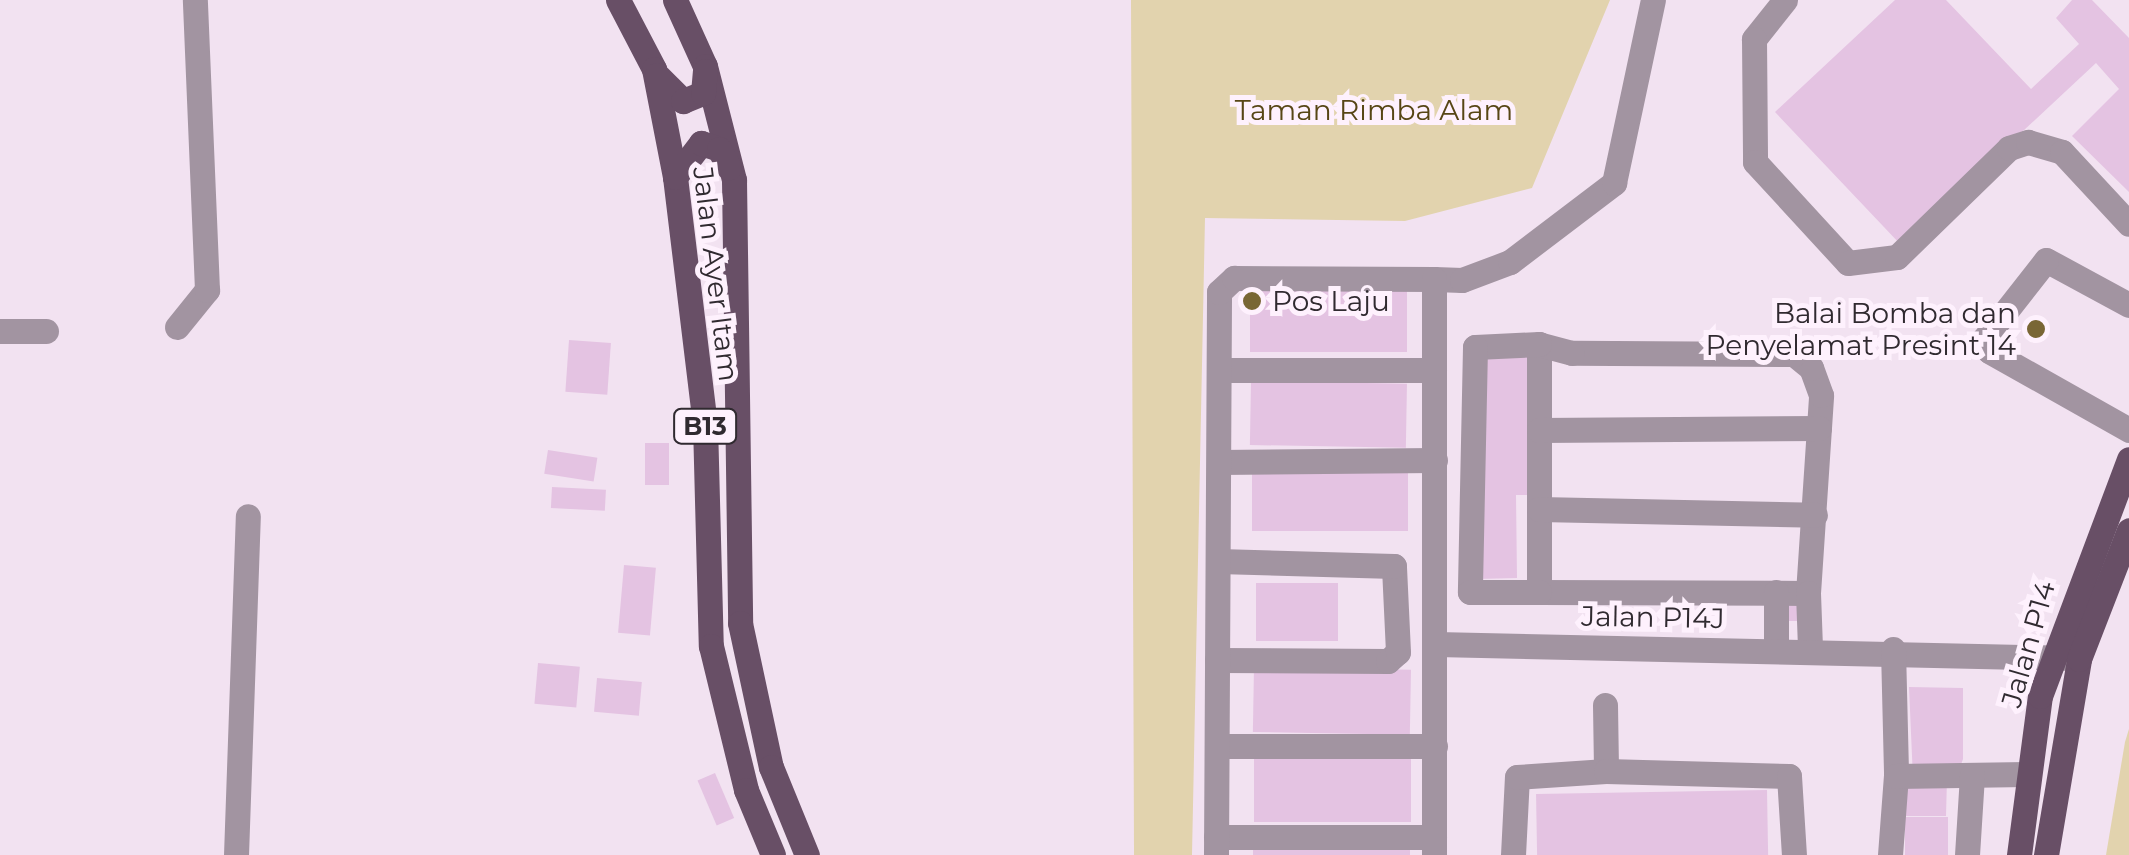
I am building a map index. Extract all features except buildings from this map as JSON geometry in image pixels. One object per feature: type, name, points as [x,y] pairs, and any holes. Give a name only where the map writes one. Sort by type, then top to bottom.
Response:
[{"type":"main road","name":"Jalan Ayer Itam","points":[[618,0],[654,69],[675,176],[705,424],[711,646],[746,790],[773,855]]},
{"type":"main road","name":"B13","points":[[675,0],[705,66],[734,180],[740,624],[771,767],[807,855]]},
{"type":"main road","points":[[654,69],[666,94],[684,101],[704,92],[705,66]]},
{"type":"main road","points":[[675,176],[701,143],[718,149],[734,180]]},
{"type":"main road","name":"Jalan P14","points":[[2019,855],[2026,774],[2053,651],[2129,459]]},
{"type":"main road","name":"Jalan P14","points":[[2046,855],[2079,659],[2129,530]]},
{"type":"street","points":[[177,327],[208,290],[195,0]]},
{"type":"street","points":[[1434,279],[1434,846],[1216,846],[1219,370],[1224,282],[1434,279],[1462,280],[1510,262],[1614,184],[1654,0]]},
{"type":"street","points":[[1785,0],[1754,38],[1755,162],[1848,263],[1896,256],[2009,148],[2028,142],[2062,152],[2129,224]]},
{"type":"street","points":[[2129,305],[2046,260],[1984,339],[1989,350],[2129,430]]},
{"type":"street","points":[[0,331],[46,332]]},
{"type":"street","points":[[1808,592],[1470,592],[1471,354],[1481,344],[1539,344],[1572,353],[1794,354],[1811,368],[1819,428],[1808,592],[1810,648]]},
{"type":"street","points":[[1539,344],[1539,592]]},
{"type":"street","points":[[1219,370],[1434,370]]},
{"type":"street","points":[[1539,430],[1819,428]]},
{"type":"street","points":[[1219,462],[1435,460]]},
{"type":"street","points":[[1539,509],[1815,515]]},
{"type":"street","points":[[236,855],[248,516]]},
{"type":"street","points":[[1218,561],[1394,566],[1398,652],[1388,660],[1218,660]]},
{"type":"street","points":[[1776,592],[1776,648]]},
{"type":"street","name":"Jalan P14J","points":[[1436,644],[2053,651],[2079,659]]},
{"type":"street","points":[[1890,855],[1896,776],[1894,649]]},
{"type":"street","points":[[1604,705],[1606,772]]},
{"type":"street","points":[[1217,746],[1435,746]]},
{"type":"street","points":[[1513,855],[1517,777],[1606,772],[1788,776],[1794,855]]},
{"type":"street","points":[[1896,776],[2026,774]]},
{"type":"street","points":[[1967,855],[1972,775]]},
{"type":"green space","name":"Taman Rimba Alam","points":[[1131,0],[1610,0],[1532,188],[1405,221],[1205,218],[1192,855],[1134,855]]},
{"type":"green space","points":[[2129,729],[2129,855],[2106,855],[2125,742]]},
{"type":"place","name":"Pos Laju","points":[[1252,301]]},
{"type":"place","name":"Balai Bomba dan Penyelamat Presint 14","points":[[2036,329]]}]
